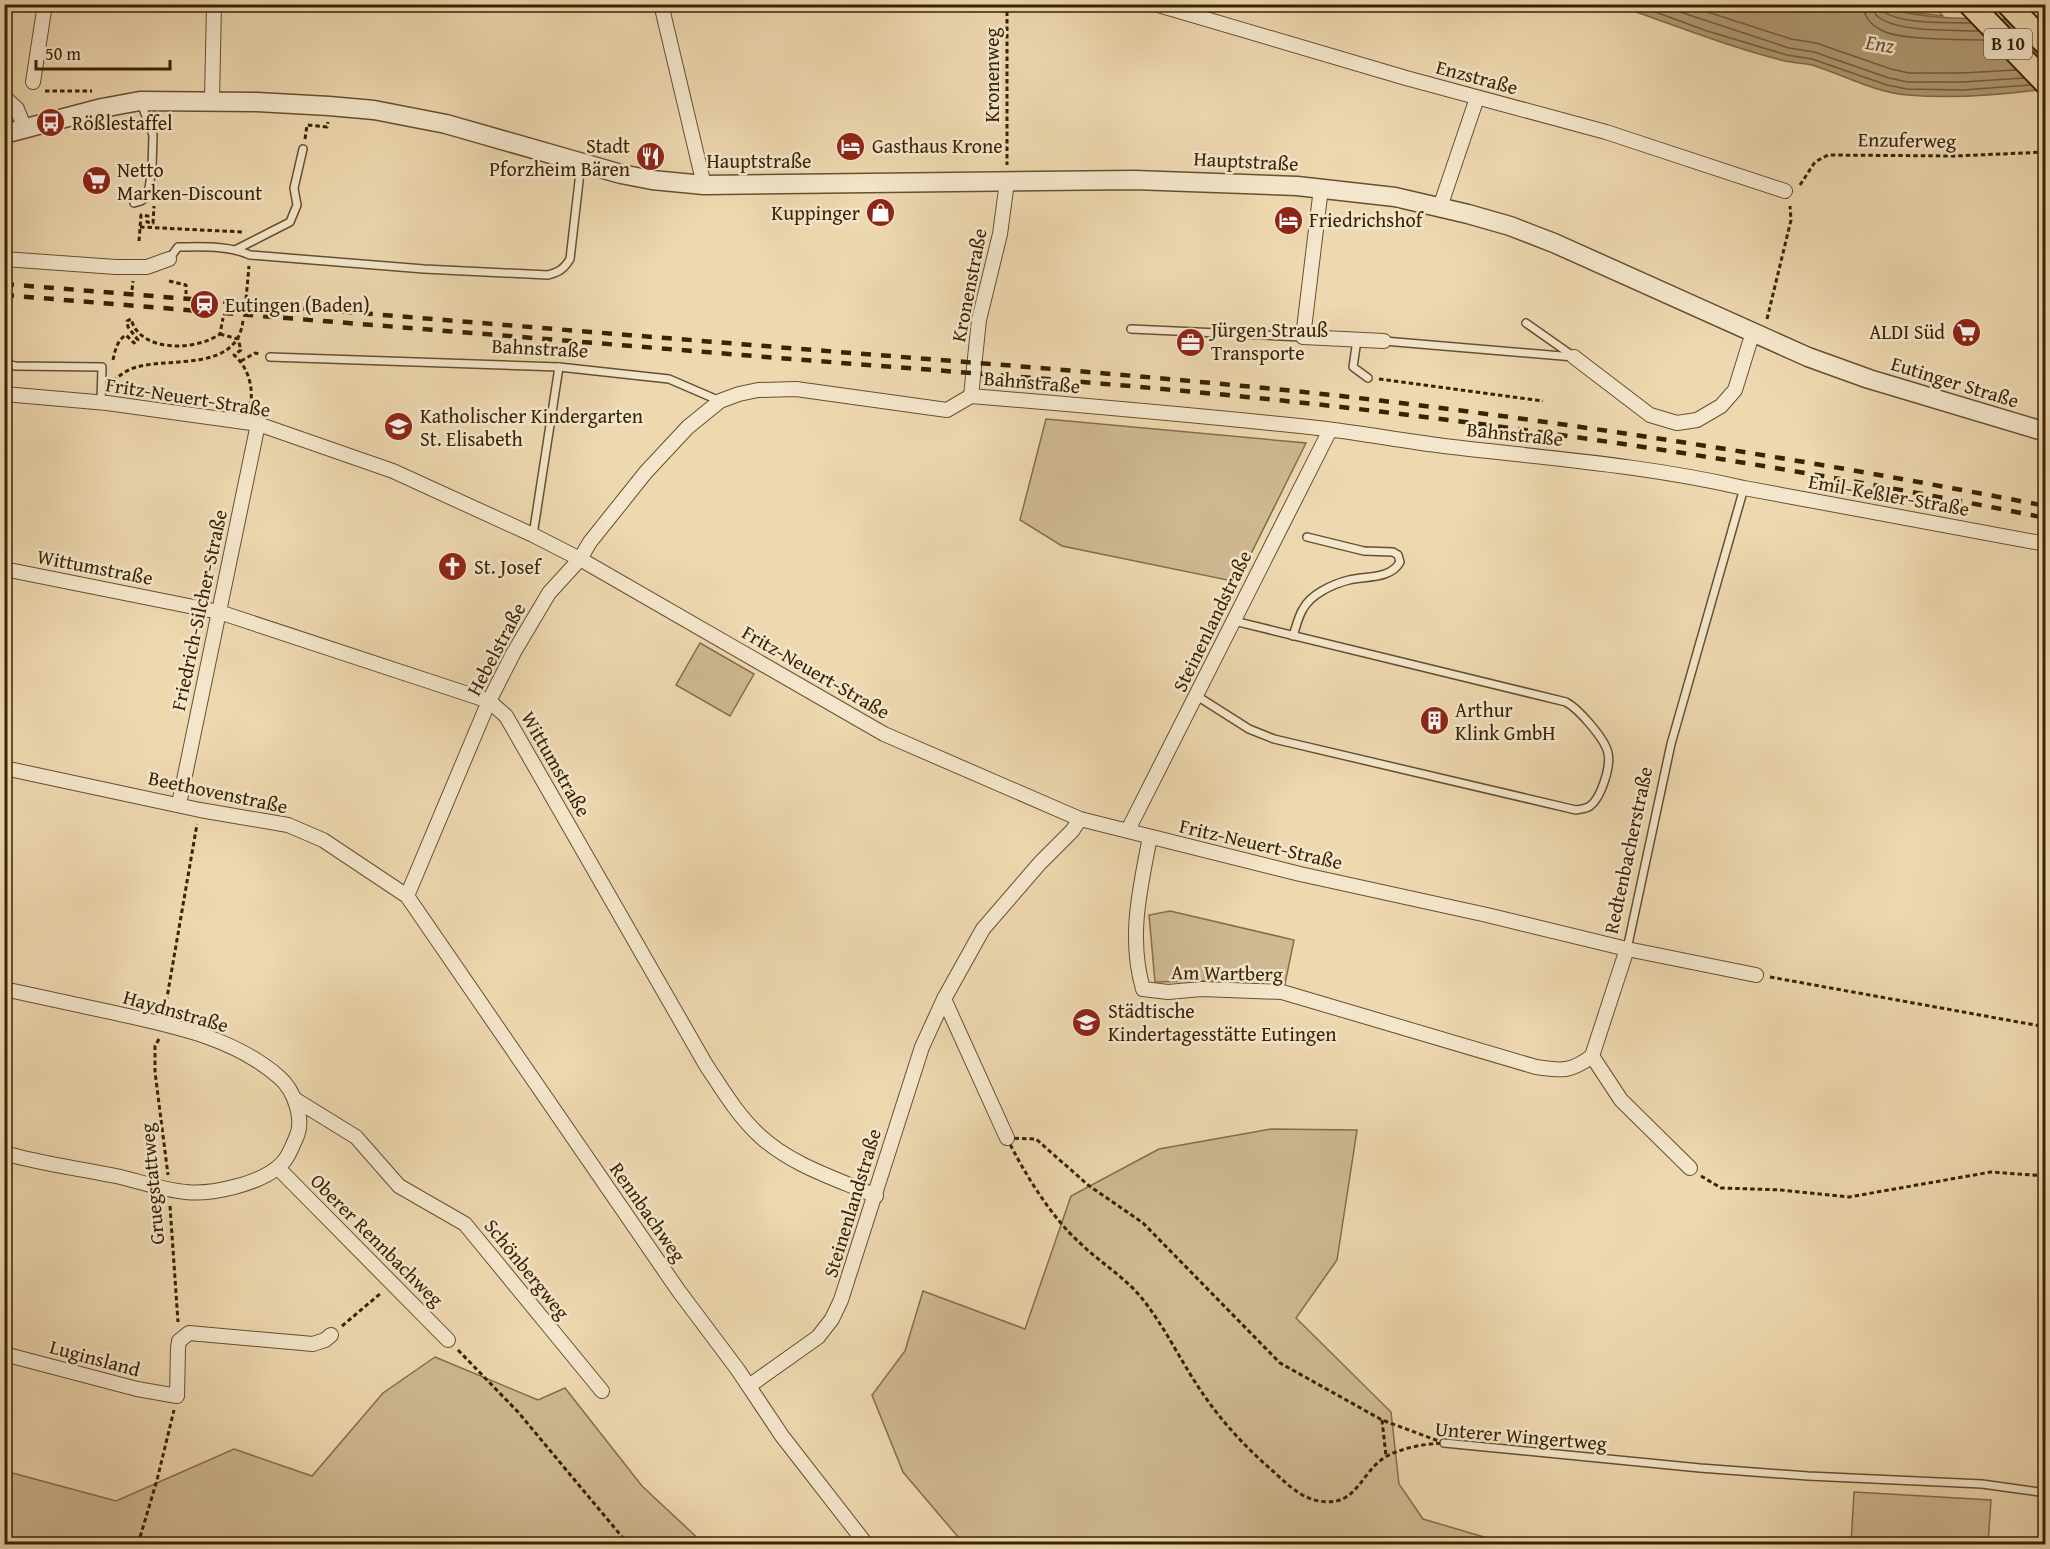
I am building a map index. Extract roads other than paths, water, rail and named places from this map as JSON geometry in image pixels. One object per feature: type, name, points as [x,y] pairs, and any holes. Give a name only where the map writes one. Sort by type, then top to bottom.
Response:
[{"type":"main road","name":"B 10","points":[[1970,4],[2046,84]]},
{"type":"main road","name":"B 10","points":[[2008,4],[2046,44]]},
{"type":"street","points":[[37,86],[45,4]]},
{"type":"street","points":[[212,100],[214,4]]},
{"type":"street","points":[[661,4],[704,185]]},
{"type":"street","name":"Enzstraße","points":[[1156,5],[1477,98],[1606,132],[1785,191]]},
{"type":"street","points":[[4,98],[17,109],[25,129]]},
{"type":"street","points":[[1440,207],[1477,98]]},
{"type":"street","name":"Hauptstraße","points":[[4,134],[102,108],[140,101],[212,100],[328,106],[407,115],[446,124],[581,164],[652,180],[704,185],[1155,180],[1321,188],[1395,197],[1510,226],[1554,243],[1753,332]]},
{"type":"street","name":"Kronenstraße","points":[[971,396],[979,320],[1000,234],[1007,182]]},
{"type":"street","points":[[1321,188],[1303,337],[1384,340]]},
{"type":"street","points":[[4,259],[116,267],[147,267],[169,259]]},
{"type":"street","points":[[1574,357],[1650,415],[1677,423],[1697,420],[1721,406],[1735,390],[1753,332]]},
{"type":"street","name":"Eutinger Straße","points":[[1753,332],[1808,357],[1869,379],[2046,432]]},
{"type":"street","name":"Bahnstraße","points":[[720,401],[758,390],[796,389],[947,410],[971,396],[1330,430],[1444,446],[1602,463],[1726,484]]},
{"type":"street","name":"Fritz-Neuert-Straße","points":[[4,394],[101,403],[252,422],[393,471],[580,559],[884,734],[1080,819],[1300,874],[1487,915],[1627,949]]},
{"type":"street","name":"Hebelstraße","points":[[406,896],[489,701],[514,652],[549,593],[580,559],[590,542],[646,472],[688,427],[720,401]]},
{"type":"street","name":"Friedrich-Silcher-Straße","points":[[179,804],[219,612],[252,422]]},
{"type":"street","name":"Steinenlandstraße","points":[[1128,830],[1330,430]]},
{"type":"street","name":"Emil-Keßler-Straße","points":[[1726,484],[2046,544]]},
{"type":"street","name":"Wittumstraße","points":[[4,568],[219,612],[489,701],[506,716],[706,1065],[736,1108],[760,1136],[788,1157],[876,1196]]},
{"type":"street","name":"Beethovenstraße","points":[[4,768],[200,810],[288,825],[323,840],[406,896]]},
{"type":"street","name":"Steinenlandstraße","points":[[749,1386],[818,1336],[832,1319],[842,1300],[922,1047],[944,999],[983,929],[1040,863],[1072,831],[1080,819]]},
{"type":"street","name":"Am Wartberg","points":[[1150,837],[1136,912],[1139,974],[1143,989],[1167,992],[1202,989],[1282,992],[1536,1067],[1561,1071],[1577,1067],[1592,1056]]},
{"type":"street","name":"Rennbachweg","points":[[406,896],[678,1290],[749,1386],[782,1436],[866,1545]]},
{"type":"street","points":[[1627,949],[1592,1056],[1621,1100],[1689,1168]]},
{"type":"street","name":"Redtenbacherstraße","points":[[1627,949],[1756,975]]},
{"type":"street","name":"Haydnstraße","points":[[4,989],[161,1030],[213,1037],[247,1055],[280,1078],[296,1100]]},
{"type":"street","points":[[944,999],[1007,1138]]},
{"type":"street","points":[[4,1153],[36,1162],[117,1176],[170,1190],[203,1193],[244,1183],[278,1168],[288,1156],[300,1130],[296,1100]]},
{"type":"street","name":"Schönbergweg","points":[[296,1100],[356,1137],[399,1186],[465,1224],[602,1391]]},
{"type":"street","name":"Oberer Rennbachweg","points":[[278,1168],[448,1340]]},
{"type":"street","name":"Luginsland","points":[[4,1354],[137,1389],[177,1396],[179,1341],[189,1333],[313,1344],[331,1335]]},
{"type":"lane","points":[[134,203],[148,196],[152,167],[153,135],[140,101]]},
{"type":"lane","points":[[237,249],[290,222],[297,205],[294,188],[303,149]]},
{"type":"lane","points":[[169,259],[178,247],[237,249],[249,255],[424,269],[548,275],[565,267],[570,259],[581,164]]},
{"type":"lane","points":[[1526,322],[1574,357]]},
{"type":"lane","points":[[1131,329],[1303,337]]},
{"type":"lane","points":[[1357,340],[1353,367],[1368,378]]},
{"type":"lane","points":[[1384,340],[1574,357]]},
{"type":"lane","name":"Bahnstraße","points":[[270,357],[559,367],[669,379],[720,401]]},
{"type":"lane","points":[[4,363],[15,366],[102,368],[101,403]]},
{"type":"lane","points":[[533,535],[559,367]]},
{"type":"lane","name":"Redtenbacherstraße","points":[[1627,949],[1671,744],[1744,488]]},
{"type":"lane","points":[[1293,636],[1302,610],[1317,594],[1350,579],[1381,575],[1392,571],[1400,562],[1398,555],[1393,552],[1364,551],[1307,537]]},
{"type":"lane","points":[[1197,696],[1249,729],[1275,739],[1576,810],[1588,808],[1597,800],[1603,788],[1609,761],[1608,752],[1604,743],[1574,706],[1566,702],[1234,621]]},
{"type":"lane","name":"Unterer Wingertweg","points":[[1444,1443],[1700,1468],[1982,1484],[2046,1493]]},
{"type":"water","name":"Enz","points":[[1882,4],[1896,10],[1937,17],[2045,20],[2045,89],[1994,95],[1896,94],[1812,65],[1785,61],[1742,49],[1616,5]]},
{"type":"railway","points":[[4,284],[1100,373],[1332,395],[1511,417],[1690,443],[2046,506]]},
{"type":"railway","points":[[4,295],[1049,379],[1332,406],[1511,428],[1690,454],[1868,484],[2046,518]]},
{"type":"place","name":"Rößlestaffel","points":[[51,123]]},
{"type":"place","name":"Gasthaus Krone","points":[[851,146]]},
{"type":"place","name":"Stadt Pforzheim Bären","points":[[651,157]]},
{"type":"place","name":"Netto Marken-Discount","points":[[96,181]]},
{"type":"place","name":"Kuppinger","points":[[881,213]]},
{"type":"place","name":"Friedrichshof","points":[[1288,220]]},
{"type":"place","name":"Eutingen (Baden)","points":[[204,305]]},
{"type":"place","name":"ALDI Süd","points":[[1966,332]]},
{"type":"place","name":"Jürgen Strauß Transporte","points":[[1190,342]]},
{"type":"place","name":"Katholischer Kindergarten St. Elisabeth","points":[[399,427]]},
{"type":"place","name":"St. Josef","points":[[453,567]]},
{"type":"place","name":"Arthur Klink GmbH","points":[[1434,721]]},
{"type":"place","name":"Städtische Kindertagesstätte Eutingen","points":[[1087,1022]]}]
